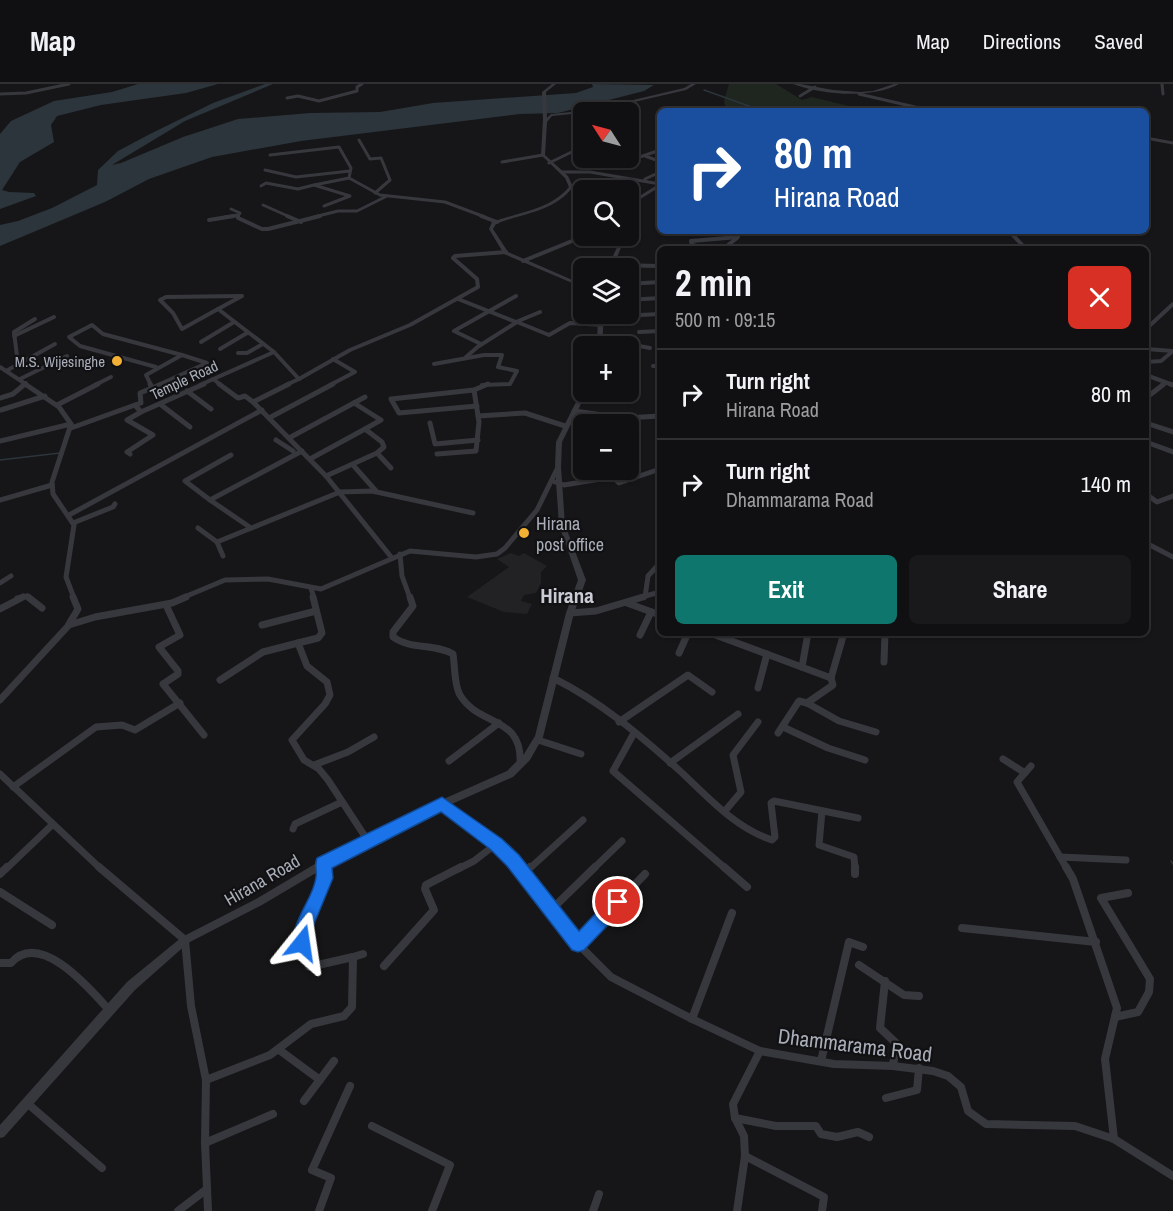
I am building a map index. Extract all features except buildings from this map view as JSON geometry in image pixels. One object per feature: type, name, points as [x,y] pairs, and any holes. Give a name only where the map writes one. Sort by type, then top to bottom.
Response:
[{"type":"street","points":[[56,84],[64,86]]},
{"type":"street","points":[[0,94],[26,93],[69,84]]},
{"type":"street","points":[[287,98],[298,96],[319,100],[357,91],[357,87],[362,84]]},
{"type":"street","points":[[554,84],[545,89],[543,94],[545,120],[543,155],[549,163],[567,177],[571,187],[566,195],[556,201],[497,222],[491,229],[506,252],[573,282]]},
{"type":"street","points":[[626,102],[685,89],[694,84]]},
{"type":"street","points":[[795,84],[859,94],[924,108]]},
{"type":"street","points":[[859,94],[884,91],[897,84]]},
{"type":"street","points":[[1162,84],[1163,94]]},
{"type":"street","points":[[800,96],[815,87]]},
{"type":"street","points":[[545,120],[551,115],[573,113]]},
{"type":"street","points":[[1149,139],[1173,143]]},
{"type":"street","points":[[360,140],[369,159],[381,158],[390,176],[390,180],[375,193]]},
{"type":"street","points":[[270,155],[339,147],[350,171],[349,178]]},
{"type":"street","points":[[549,163],[573,151]]},
{"type":"street","points":[[639,157],[657,151]]},
{"type":"street","points":[[653,153],[657,154]]},
{"type":"street","points":[[502,162],[543,155]]},
{"type":"street","points":[[644,156],[656,160]]},
{"type":"street","points":[[265,170],[288,178],[299,179],[350,171]]},
{"type":"street","points":[[562,172],[590,172],[657,183]]},
{"type":"street","points":[[645,180],[657,174]]},
{"type":"street","points":[[261,186],[266,183],[298,189],[349,178],[375,193],[445,202],[497,222]]},
{"type":"street","points":[[314,185],[350,196],[324,206]]},
{"type":"street","points":[[639,198],[657,186]]},
{"type":"street","points":[[231,209],[240,213],[238,218],[262,229],[301,222],[338,211],[357,212],[387,195]]},
{"type":"street","points":[[263,205],[301,222]]},
{"type":"street","points":[[209,220],[238,215]]},
{"type":"street","points":[[1012,234],[1023,246]]},
{"type":"street","points":[[697,246],[692,245],[691,241],[739,236],[727,246]]},
{"type":"street","points":[[523,261],[573,240]]},
{"type":"street","points":[[253,402],[350,350],[410,325],[478,286],[479,282],[453,258],[506,252]]},
{"type":"street","points":[[639,266],[657,266]]},
{"type":"street","points":[[639,283],[657,282]]},
{"type":"street","points":[[242,296],[218,309],[182,329],[173,313],[160,300],[166,297],[242,296]]},
{"type":"street","points":[[479,346],[481,344],[454,332],[488,310],[516,296]]},
{"type":"street","points":[[639,299],[657,298]]},
{"type":"street","points":[[458,299],[549,335],[570,323],[601,325],[602,336]]},
{"type":"street","points":[[1149,326],[1173,304]]},
{"type":"street","points":[[218,309],[261,345],[274,352],[299,379]]},
{"type":"street","points":[[466,357],[517,322],[540,312]]},
{"type":"street","points":[[639,314],[657,314]]},
{"type":"street","points":[[14,336],[54,317]]},
{"type":"street","points":[[18,364],[14,336],[16,329],[35,319]]},
{"type":"street","points":[[201,342],[234,322]]},
{"type":"street","points":[[135,405],[141,403],[140,393],[207,363],[201,359],[103,334],[92,325],[69,337],[80,346],[156,367]]},
{"type":"street","points":[[639,332],[657,331]]},
{"type":"street","points":[[220,350],[247,333]]},
{"type":"street","points":[[6,371],[55,344]]},
{"type":"street","points":[[238,353],[247,352],[261,345]]},
{"type":"street","points":[[639,346],[650,348]]},
{"type":"street","points":[[1149,350],[1173,351]]},
{"type":"street","points":[[1149,362],[1161,361],[1173,351]]},
{"type":"street","name":"Temple Road","points":[[0,441],[71,426],[135,405],[141,412],[274,352]]},
{"type":"street","points":[[152,388],[146,375],[156,367],[182,355]]},
{"type":"street","points":[[434,364],[466,357],[502,355],[498,367],[517,371],[510,384],[498,382],[474,390],[391,399],[399,413],[477,406]]},
{"type":"street","points":[[20,379],[67,356]]},
{"type":"street","points":[[269,418],[355,372],[333,359]]},
{"type":"street","points":[[0,367],[57,405],[66,413],[71,426],[52,485],[53,494],[73,523],[66,577],[78,609],[69,625],[0,700]]},
{"type":"street","points":[[57,405],[111,376]]},
{"type":"street","points":[[1149,376],[1173,386]]},
{"type":"street","points":[[213,379],[238,398],[245,396],[262,410],[326,476],[392,558]]},
{"type":"street","points":[[1149,395],[1165,382]]},
{"type":"street","points":[[0,398],[13,394],[26,383]]},
{"type":"street","points":[[437,454],[476,451],[478,416],[474,390]]},
{"type":"street","points":[[187,391],[211,409]]},
{"type":"street","points":[[1,410],[45,396]]},
{"type":"street","points":[[289,438],[365,397]]},
{"type":"street","points":[[69,625],[126,610],[166,605],[225,580],[268,579],[321,589],[410,551],[476,557],[497,554],[505,548],[537,510],[555,482],[559,442],[579,402]]},
{"type":"street","points":[[310,459],[381,420],[354,403]]},
{"type":"street","points":[[160,404],[190,427]]},
{"type":"street","points":[[69,515],[262,410]]},
{"type":"street","points":[[574,411],[625,418],[657,416]]},
{"type":"street","points":[[130,454],[127,452],[153,435],[127,420],[141,412]]},
{"type":"street","points":[[478,416],[525,413],[566,426]]},
{"type":"street","points":[[430,423],[435,444],[478,440]]},
{"type":"street","points":[[1149,424],[1173,432]]},
{"type":"street","points":[[326,476],[377,453],[384,447],[382,442],[365,429]]},
{"type":"street","points":[[276,440],[293,451]]},
{"type":"street","points":[[1149,443],[1173,452]]},
{"type":"street","points":[[268,465],[293,451],[302,451]]},
{"type":"street","points":[[210,500],[302,451]]},
{"type":"street","points":[[377,453],[391,468]]},
{"type":"street","points":[[231,455],[185,481],[251,528]]},
{"type":"street","points":[[352,465],[377,492]]},
{"type":"street","points":[[555,482],[584,483],[613,477],[619,483],[657,470]]},
{"type":"street","points":[[520,765],[538,740],[570,613],[582,580],[565,535],[555,482]]},
{"type":"street","points":[[0,500],[52,485]]},
{"type":"street","points":[[217,542],[340,492],[377,492],[473,513]]},
{"type":"street","points":[[1149,496],[1157,502],[1173,496]]},
{"type":"street","points":[[73,523],[96,515],[115,504]]},
{"type":"street","points":[[198,528],[217,542],[223,556]]},
{"type":"street","points":[[1149,545],[1173,557]]},
{"type":"street","points":[[400,554],[402,576],[413,606],[393,632],[393,637],[404,643],[444,647],[453,654],[458,693],[467,705],[499,723],[516,736],[521,754],[520,765]]},
{"type":"street","points":[[645,597],[648,576],[657,566]]},
{"type":"street","points":[[0,583],[11,576]]},
{"type":"street","points":[[220,680],[252,657],[321,636],[311,588]]},
{"type":"street","points":[[570,613],[596,611],[657,593]]},
{"type":"street","points":[[0,609],[18,598],[27,596],[42,608]]},
{"type":"street","points":[[626,603],[657,614]]},
{"type":"street","points":[[166,605],[180,635],[159,647],[178,671],[163,684],[204,735]]},
{"type":"street","points":[[262,625],[316,610]]},
{"type":"street","points":[[640,635],[651,612]]},
{"type":"street","points":[[679,652],[687,636]]},
{"type":"street","points":[[718,636],[831,678]]},
{"type":"street","points":[[802,668],[807,636]]},
{"type":"street","points":[[807,703],[832,686],[831,678],[843,636]]},
{"type":"street","points":[[884,662],[885,636]]},
{"type":"street","points":[[298,643],[307,666],[327,682],[330,695],[325,704],[292,740],[304,760],[314,765],[328,780],[368,842]]},
{"type":"street","points":[[758,688],[766,654]]},
{"type":"street","points":[[619,722],[688,675],[712,692]]},
{"type":"street","points":[[553,678],[574,687],[634,733],[725,812],[762,838],[772,840],[776,834],[772,802],[858,818]]},
{"type":"street","points":[[778,734],[799,701],[840,721],[876,732]]},
{"type":"street","points":[[13,787],[96,727],[122,725],[135,730],[180,703]]},
{"type":"street","points":[[670,763],[738,714]]},
{"type":"street","points":[[725,812],[741,792],[733,755],[758,722]]},
{"type":"street","points":[[449,761],[499,723]]},
{"type":"street","points":[[783,727],[828,748],[865,760]]},
{"type":"street","points":[[634,733],[614,771],[747,887]]},
{"type":"street","points":[[314,765],[348,752],[374,737]]},
{"type":"street","points":[[538,740],[582,754]]},
{"type":"street","points":[[1003,759],[1024,773]]},
{"type":"street","name":"Hirana Road","points":[[0,1133],[131,986],[185,940],[259,902],[323,864],[442,804],[510,774],[520,765]]},
{"type":"street","points":[[1031,766],[1017,782],[1073,879],[1118,1008],[1105,1059],[1114,1139]]},
{"type":"street","points":[[0,774],[106,874],[185,940],[191,1006],[206,1080],[205,1143],[208,1211]]},
{"type":"street","points":[[293,829],[294,824],[342,802]]},
{"type":"street","name":"Dhammarama Road","points":[[442,804],[496,844],[523,874],[578,944],[610,977],[692,1020],[760,1051],[821,1061],[919,1068],[948,1076],[961,1088],[968,1111],[986,1124],[1075,1126],[1114,1139],[1173,1176]]},
{"type":"street","points":[[822,811],[819,845],[854,857],[855,874]]},
{"type":"street","points":[[523,874],[583,820]]},
{"type":"street","points":[[0,874],[10,862],[52,825]]},
{"type":"street","points":[[551,910],[622,841]]},
{"type":"street","points":[[384,966],[434,910],[425,889],[426,885],[474,861],[496,844]]},
{"type":"street","points":[[1060,857],[1126,860]]},
{"type":"street","points":[[323,864],[324,878],[306,924],[302,943],[309,966],[363,954]]},
{"type":"street","points":[[578,944],[645,874]]},
{"type":"street","points":[[0,892],[52,925]]},
{"type":"street","points":[[1115,1017],[1138,1012],[1149,992],[1150,979],[1101,898],[1128,893]]},
{"type":"street","points":[[692,1020],[732,913]]},
{"type":"street","points":[[962,928],[1096,942]]},
{"type":"street","points":[[821,1061],[849,942],[863,947]]},
{"type":"street","points":[[0,963],[11,963],[20,954],[37,952],[66,969],[89,988],[110,1011]]},
{"type":"street","points":[[206,1080],[270,1055],[311,1024],[344,1016],[352,1007],[354,981],[352,957]]},
{"type":"street","points":[[859,965],[904,995],[920,996]]},
{"type":"street","points":[[885,981],[880,1028],[896,1043],[893,1066]]},
{"type":"street","points":[[278,1049],[320,1080]]},
{"type":"street","points":[[737,1211],[745,1156],[744,1136],[735,1118],[733,1104],[760,1051]]},
{"type":"street","points":[[304,1101],[334,1061]]},
{"type":"street","points":[[886,1098],[917,1090],[919,1068]]},
{"type":"street","points":[[319,1211],[331,1178],[312,1170],[350,1086]]},
{"type":"street","points":[[27,1103],[102,1168]]},
{"type":"street","points":[[205,1143],[273,1114]]},
{"type":"street","points":[[735,1118],[776,1126],[816,1126],[821,1134],[837,1137],[858,1132],[869,1137]]},
{"type":"street","points":[[372,1126],[450,1165],[432,1211]]},
{"type":"street","points":[[745,1156],[824,1197],[822,1211]]},
{"type":"street","points":[[178,1211],[207,1190]]},
{"type":"street","points":[[593,1211],[599,1194]]},
{"type":"shaded area","points":[[138,84],[218,84],[186,93],[101,105],[57,116],[51,125],[54,142],[20,162],[2,190],[34,193],[36,196],[0,209],[0,134],[11,121],[54,101],[112,92]]},
{"type":"shaded area","points":[[265,84],[273,84],[185,121],[112,165],[183,137],[238,119],[310,113],[380,112],[433,103],[576,93],[593,87],[592,84],[654,85],[644,91],[601,102],[573,102],[573,109],[558,113],[520,114],[301,141],[212,157],[149,179],[105,202],[0,246],[0,225],[52,208],[97,185],[98,170],[118,151],[213,103]]},
{"type":"shaded area","points":[[729,84],[776,84],[802,100],[812,97],[857,108],[725,108],[724,101]]},
{"type":"shaded area","points":[[511,553],[519,556],[524,553],[547,566],[541,572],[541,583],[536,593],[524,595],[521,601],[532,604],[527,614],[504,612],[467,597],[509,567],[497,559]]},
{"type":"waterway","points":[[704,90],[755,108]]},
{"type":"waterway","points":[[0,460],[60,453]]},
{"type":"place","name":"M.S. Wijesinghe","points":[[117,361]]},
{"type":"place","name":"Hirana post office","points":[[524,533]]},
{"type":"district","name":"Hirana","points":[[567,595]]},
{"type":"route","points":[[302,943],[306,924],[324,878],[323,864],[442,804],[496,844],[513,861],[578,944],[618,902]]}]
